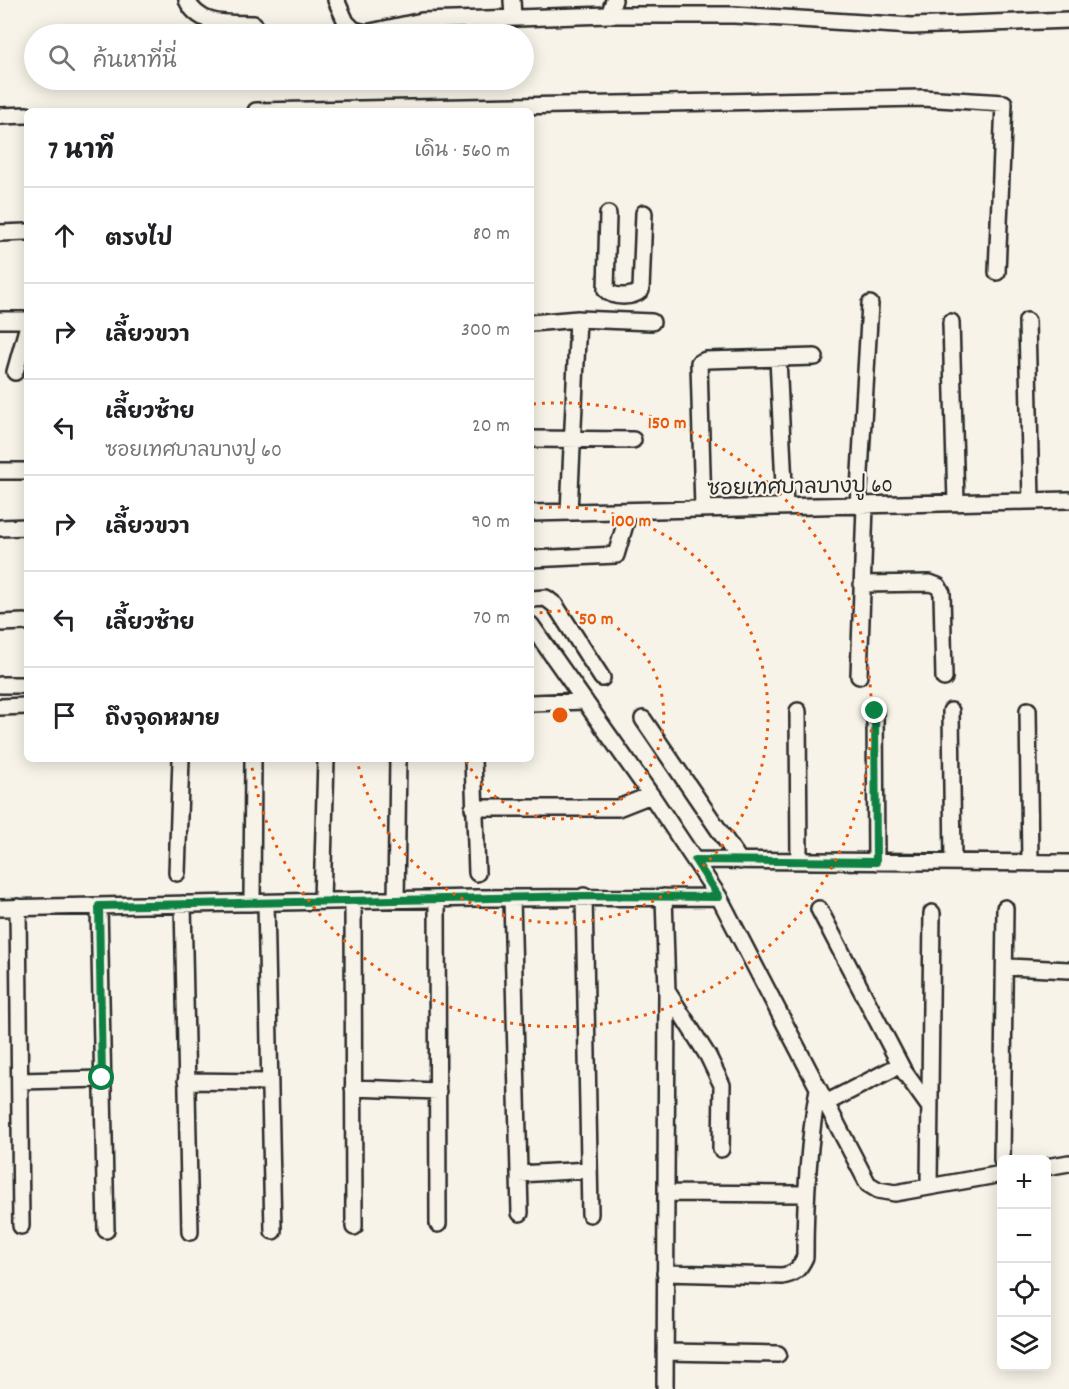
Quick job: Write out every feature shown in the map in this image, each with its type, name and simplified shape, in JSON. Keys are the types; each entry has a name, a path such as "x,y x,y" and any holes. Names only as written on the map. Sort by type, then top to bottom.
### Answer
{"street":[{"path":"187,0 197,14 216,23 254,24"},
{"path":"336,0 348,24"},
{"path":"512,0 513,18"},
{"path":"609,15 614,0"},
{"path":"408,24 422,21 609,15 734,7 912,26 1069,20"},
{"path":"410,108 922,98 1004,103 997,272"},
{"path":"0,116 24,116"},
{"path":"608,214 606,290 614,295 634,295 641,290 644,213"},
{"path":"0,233 24,232"},
{"path":"614,295 614,319"},
{"path":"860,676 861,506 870,304"},
{"path":"569,512 578,319"},
{"path":"534,323 578,319 652,322"},
{"path":"0,320 24,320"},
{"path":"1027,321 1031,501"},
{"path":"951,322 956,503"},
{"path":"15,372 24,340"},
{"path":"703,509 699,363 706,360 815,357"},
{"path":"778,358 785,507"},
{"path":"534,438 633,440"},
{"path":"0,471 24,471"},
{"name":"ซอยเทศบาลบางปู 60","path":"534,513 1069,500"},
{"path":"534,559 616,555 629,511"},
{"path":"0,528 24,527"},
{"path":"862,584 930,583 938,586 942,593 944,678"},
{"path":"534,599 546,598 555,604 602,678"},
{"path":"0,623 24,622"},
{"path":"534,629 651,795 719,897 868,1184 878,1190 895,1193 997,1175"},
{"path":"0,685 24,685"},
{"path":"534,703 585,701"},
{"path":"0,707 24,706"},
{"path":"1028,710 1030,863"},
{"path":"798,711 799,861"},
{"path":"875,711 876,862"},
{"path":"951,711 953,862"},
{"path":"643,719 740,861"},
{"path":"177,873 181,762"},
{"path":"253,762 270,1082 273,1231"},
{"path":"322,901 326,762"},
{"path":"396,900 398,762"},
{"path":"473,762 477,873"},
{"path":"473,808 618,808 651,795"},
{"path":"695,860 1069,863"},
{"path":"0,908 584,896 719,897"},
{"path":"584,896 590,1214"},
{"path":"664,897 667,990 665,1389"},
{"path":"512,898 520,1213"},
{"path":"437,899 438,1224"},
{"path":"353,901 354,1227"},
{"path":"183,904 190,1232"},
{"path":"99,906 106,1230"},
{"path":"18,908 21,1226"},
{"path":"1002,1155 1005,908"},
{"path":"819,909 900,1065 928,1105"},
{"path":"929,1186 928,1105 932,912"},
{"path":"1006,967 1069,970"},
{"path":"667,990 708,1056 722,1085 721,1149"},
{"path":"826,1103 900,1065"},
{"path":"20,1081 102,1078"},
{"path":"186,1082 270,1082"},
{"path":"353,1088 438,1090"},
{"path":"665,1273 783,1276 796,1271 805,1257 805,1194 810,1134 818,1089"},
{"path":"1051,1166 1069,1163"},
{"path":"519,1174 589,1170"},
{"path":"666,1193 805,1194"},
{"path":"665,1352 778,1354"}],"route":[{"path":"102,1078 99,906 584,896 719,897 695,860 876,862 875,711"}]}
